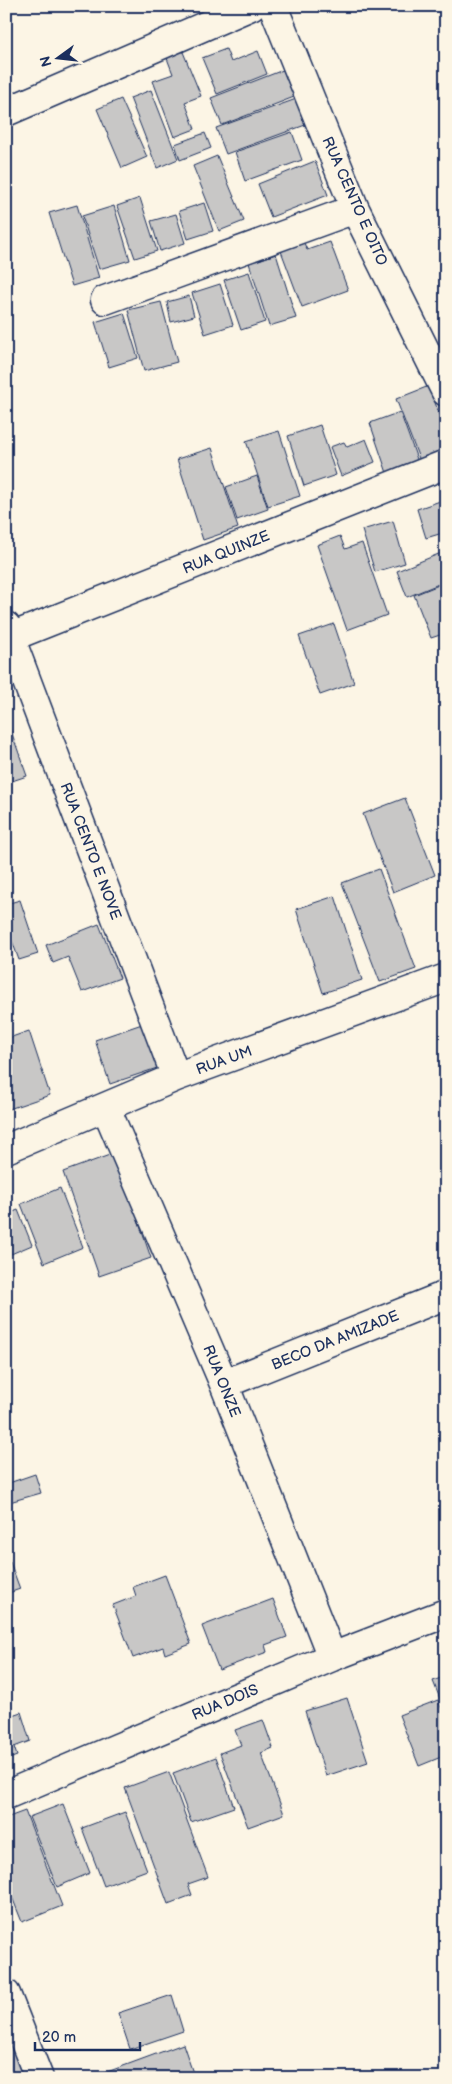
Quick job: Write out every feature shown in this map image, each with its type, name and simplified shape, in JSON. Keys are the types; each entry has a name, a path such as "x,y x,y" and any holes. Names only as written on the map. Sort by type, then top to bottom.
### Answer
{"street":[{"path":"6,112 251,6"},
{"name":"RUA CENTO E OITO","path":"273,6 355,209 446,392"},
{"path":"105,300 355,209"},
{"name":"RUA QUINZE","path":"8,634 446,464"},
{"name":"RUA CENTO E NOVE","path":"8,634 176,1077"},
{"name":"RUA UM","path":"6,1149 176,1077 444,984"},
{"name":"RUA ONZE","path":"106,1108 224,1384 332,1657"},
{"name":"BECO DA AMIZADE","path":"224,1384 446,1295"},
{"name":"RUA DOIS","path":"6,1795 332,1657 446,1613"},
{"path":"6,1994 39,2078"}],"building":[{"path":"181,47 201,96 185,102 195,129 174,137 153,81 173,74 165,53"},
{"path":"226,49 231,62 258,51 267,74 217,94 202,58"},
{"path":"283,70 294,97 222,125 211,98"},
{"path":"151,90 178,159 157,168 130,98"},
{"path":"299,98 308,124 226,154 216,128"},
{"path":"121,99 147,157 122,168 97,109"},
{"path":"292,132 302,160 245,181 235,152"},
{"path":"205,133 211,148 180,160 175,144"},
{"path":"217,156 244,221 219,231 193,166"},
{"path":"315,161 328,195 271,217 258,184"},
{"path":"140,198 157,251 135,258 117,206"},
{"path":"204,203 213,231 188,239 179,211"},
{"path":"77,205 99,278 72,286 49,213"},
{"path":"114,206 130,260 99,269 82,216"},
{"path":"176,214 185,243 160,251 151,221"},
{"path":"330,242 348,290 302,307 281,251 304,243 307,250"},
{"path":"276,254 296,318 269,326 249,263"},
{"path":"249,272 265,322 241,330 224,280"},
{"path":"220,284 233,325 205,334 192,293"},
{"path":"189,296 194,316 171,322 167,302"},
{"path":"161,302 177,362 144,371 128,310"},
{"path":"124,313 138,358 109,367 95,322"},
{"path":"429,386 446,433 446,451 420,461 396,399"},
{"path":"400,412 418,462 387,473 370,423"},
{"path":"320,425 336,475 304,486 288,436"},
{"path":"279,431 300,496 268,506 246,441"},
{"path":"366,439 375,462 341,476 330,447 344,442 347,447"},
{"path":"212,448 238,528 203,540 177,459"},
{"path":"257,476 268,509 237,520 226,487"},
{"path":"446,499 446,532 426,538 417,509"},
{"path":"393,521 405,563 375,572 362,530"},
{"path":"340,536 345,549 362,543 387,615 347,630 317,545"},
{"path":"446,551 446,581 407,597 397,571"},
{"path":"446,582 446,633 431,638 414,595"},
{"path":"334,624 354,683 320,695 299,636"},
{"path":"6,717 27,776 6,783"},
{"path":"405,798 435,875 393,892 363,814"},
{"path":"446,857 446,877 439,859"},
{"path":"379,869 416,969 380,982 342,883"},
{"path":"335,896 362,980 323,993 296,909"},
{"path":"20,900 38,954 19,960 11,938 6,940 6,904"},
{"path":"99,924 120,978 82,992 68,957 53,963 46,945"},
{"path":"145,1023 160,1067 110,1084 95,1040"},
{"path":"29,1031 50,1095 6,1110 6,1039"},
{"path":"115,1153 151,1258 99,1276 63,1172"},
{"path":"60,1188 83,1247 44,1263 21,1204"},
{"path":"18,1210 32,1245 11,1254 6,1241 6,1215"},
{"path":"35,1474 41,1493 6,1503 6,1484"},
{"path":"6,1551 20,1589 6,1594"},
{"path":"165,1575 191,1644 165,1654 163,1647 133,1658 113,1605 136,1596 133,1587"},
{"path":"273,1599 287,1637 265,1645 267,1652 219,1670 202,1626"},
{"path":"446,1676 446,1714 433,1681"},
{"path":"347,1698 368,1762 326,1776 305,1711"},
{"path":"438,1700 446,1720 446,1755 419,1766 399,1715"},
{"path":"21,1712 30,1741 14,1747 17,1756 6,1760 6,1717"},
{"path":"263,1720 273,1748 261,1753 284,1814 248,1827 220,1753 241,1745 235,1730"},
{"path":"216,1757 234,1807 191,1822 173,1773"},
{"path":"169,1772 208,1877 188,1884 192,1895 168,1904 125,1788"},
{"path":"63,1804 90,1873 57,1887 29,1817"},
{"path":"25,1811 62,1906 22,1922 6,1882 6,1818"},
{"path":"125,1812 147,1870 104,1886 82,1828"},
{"path":"172,1995 183,2031 130,2049 118,2013"},
{"path":"6,2021 30,2074 19,2078 6,2078"},
{"path":"183,2044 193,2073 179,2078 100,2078 99,2075"}]}
